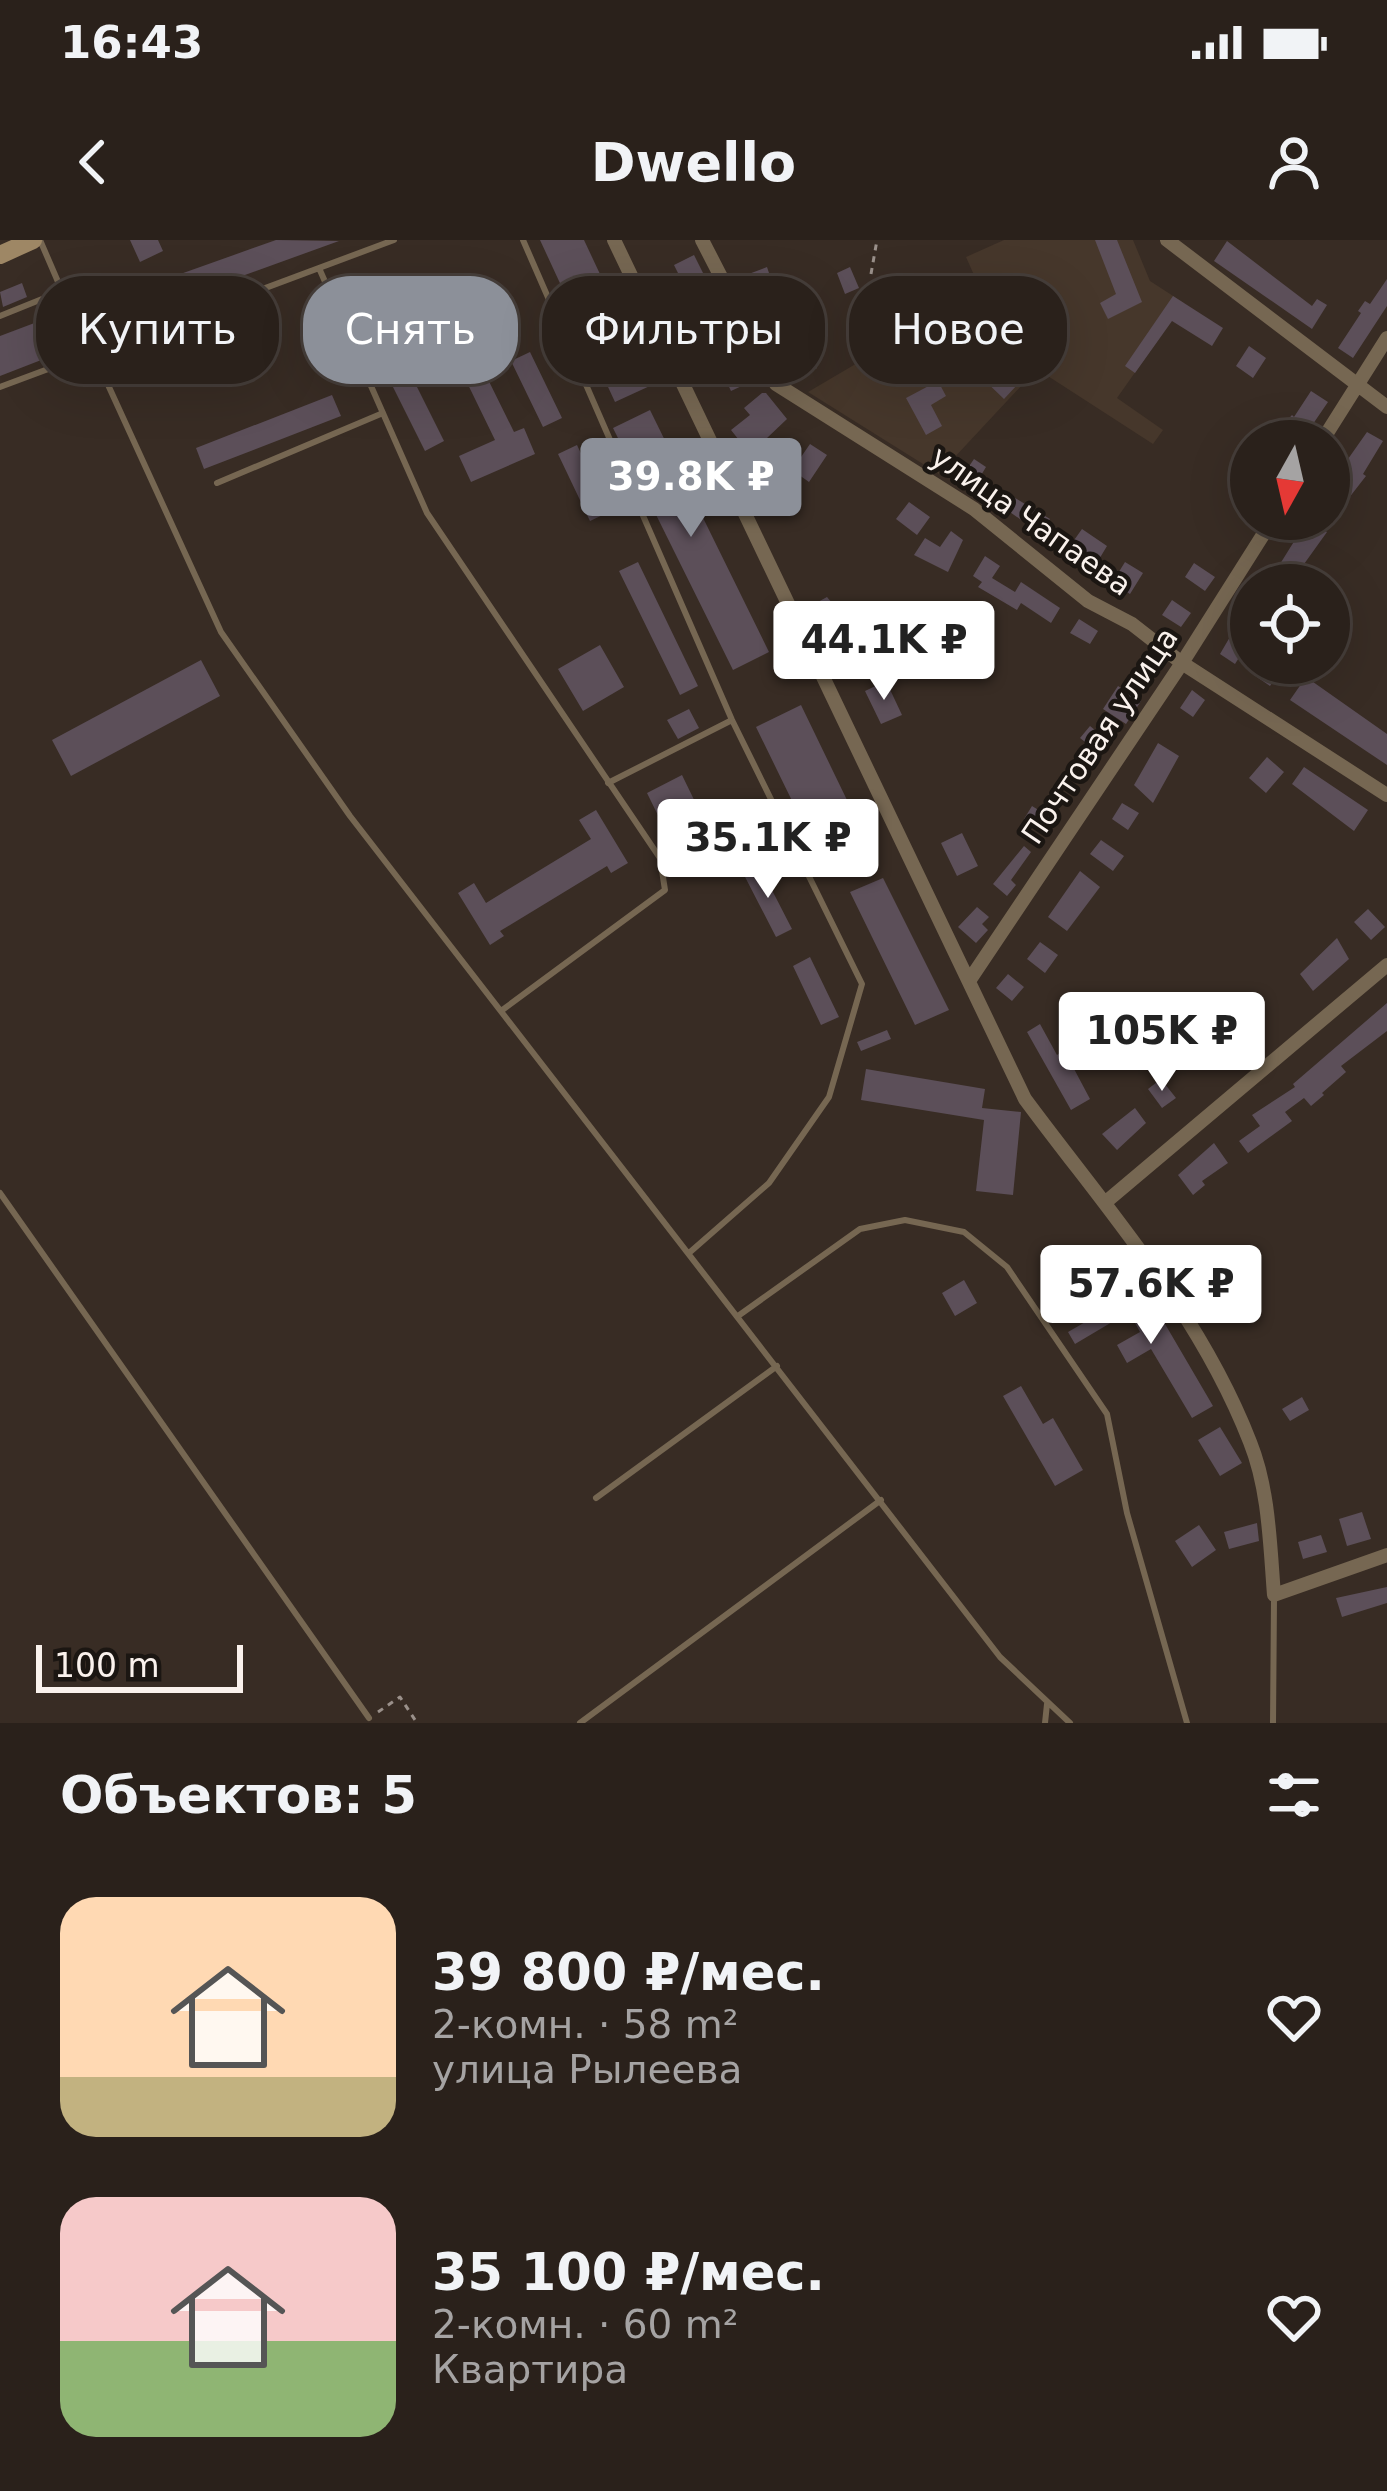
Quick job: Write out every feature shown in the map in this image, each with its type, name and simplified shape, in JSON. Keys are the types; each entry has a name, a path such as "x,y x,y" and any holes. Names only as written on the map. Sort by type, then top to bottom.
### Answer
{"main road":[{"path":"0,255 36,240"}],"street":[{"path":"614,240 1025,1099 1085,1180 1107,1201 1199,1333 1252,1445 1269,1526 1274,1595 1387,1555"},
{"name":"улица Чапаева","path":"702,240 776,384 974,508 1088,602 1132,624 1182,663 1387,795"},
{"path":"1167,240 1387,407"},
{"path":"1335,420 1387,338"},
{"name":"Почтовая улица","path":"969,981 1260,540"},
{"path":"1107,1201 1387,965"}],"lane":[{"path":"0,316 62,291 36,240"},
{"path":"279,283 394,240"},
{"path":"523,240 732,720 862,984 829,1096 769,1183 689,1253"},
{"path":"319,268 427,513 659,858 665,890 501,1011"},
{"path":"0,387 36,373"},
{"path":"108,384 221,632 350,816 882,1499 1000,1658 1070,1723"},
{"path":"217,483 382,413"},
{"path":"608,783 732,720"},
{"path":"0,1193 370,1718"},
{"path":"738,1316 860,1229 905,1220 964,1232 1007,1268 1107,1414 1127,1513 1187,1723"},
{"path":"596,1498 777,1366"},
{"path":"580,1723 882,1499"},
{"path":"1273,1723 1274,1595"},
{"path":"1045,1723 1047,1704"}],"path":[{"path":"872,274 877,240"},
{"path":"370,1718 400,1697 417,1723"}],"shaded area":[{"path":"1004,240 1133,240 1150,281 1184,303 1117,398 1163,430 1153,444 1060,384 1067,384 1067,276 974,276 966,257"},
{"path":"849,368 849,384 1023,384 939,474 808,392"}],"building":[{"path":"130,240 158,240 163,251 140,262"},
{"path":"276,240 339,241 242,276 175,276"},
{"path":"540,240 584,240 601,276 557,276"},
{"path":"1095,240 1117,240 1142,302 1108,319 1100,303 1116,294"},
{"path":"1227,241 1312,306 1317,299 1327,305 1312,329 1214,261"},
{"path":"694,255 704,275 680,276 674,265"},
{"path":"767,267 770,276 746,276"},
{"path":"850,267 854,276 849,276 849,292 845,294 837,273"},
{"path":"1387,279 1387,306 1353,358 1338,348 1365,301 1370,304"},
{"path":"22,283 27,297 3,307 0,292"},
{"path":"1173,296 1223,328 1212,346 1172,321 1135,373 1125,366"},
{"path":"36,322 36,362 0,376 0,336"},
{"path":"1249,346 1266,358 1253,378 1236,366"},
{"path":"530,352 562,418 543,427 518,375 518,358"},
{"path":"392,384 416,384 444,441 425,451"},
{"path":"468,384 490,384 514,432 524,428 535,454 471,482 459,456 495,440"},
{"path":"607,384 652,384 652,385 615,402"},
{"path":"940,384 946,396 931,405 942,426 926,435 906,398"},
{"path":"988,384 1018,384 1004,399"},
{"path":"1311,391 1328,402 1316,420 1288,420"},
{"path":"762,393 787,419 750,454 731,430 750,415 744,408"},
{"path":"332,395 341,416 204,469 196,448"},
{"path":"650,410 769,652 733,670 613,428"},
{"path":"1367,432 1383,441 1350,497 1350,456"},
{"path":"810,444 827,455 809,482 792,470"},
{"path":"577,445 609,512 590,521 558,454"},
{"path":"974,459 986,467 980,477 1050,519 1040,533 961,478"},
{"path":"909,502 930,517 917,535 896,519"},
{"path":"1082,529 1107,546 1095,566 1067,550"},
{"path":"951,531 963,540 948,572 914,555 925,538 940,547"},
{"path":"1295,540 1321,540 1304,564 1280,564"},
{"path":"985,556 1000,566 992,578 1015,592 1021,582 1060,608 1051,623 1021,603 1017,610 978,587 982,582 973,576"},
{"path":"638,562 698,686 680,695 619,571"},
{"path":"1125,562 1143,573 1130,594 1112,583"},
{"path":"1194,563 1215,577 1205,591 1185,577"},
{"path":"827,597 848,622 830,631 816,603"},
{"path":"1172,600 1191,613 1181,627 1162,615"},
{"path":"1079,619 1098,631 1090,644 1070,633"},
{"path":"1230,637 1230,661 1220,654"},
{"path":"600,645 624,687 583,711 558,669"},
{"path":"201,660 220,696 71,776 52,740"},
{"path":"886,681 902,715 881,724 865,691"},
{"path":"1301,684 1316,684 1387,734 1387,765 1290,700"},
{"path":"1118,686 1141,701 1126,724 1103,709"},
{"path":"1192,690 1205,700 1193,717 1180,708"},
{"path":"801,705 861,829 817,852 756,727"},
{"path":"689,709 699,728 678,739 667,720"},
{"path":"1090,726 1107,740 1098,752 1080,738"},
{"path":"1158,743 1179,756 1153,803 1134,785"},
{"path":"1267,757 1284,772 1266,793 1249,778"},
{"path":"1304,767 1368,810 1354,831 1292,784"},
{"path":"682,775 716,845 681,862 647,793"},
{"path":"1122,803 1139,813 1128,830 1112,819"},
{"path":"1032,806 1053,819 1045,832 1024,819"},
{"path":"596,810 628,863 611,873 607,866 500,931 504,936 490,945 458,893 474,883 486,903 591,839 579,820"},
{"path":"962,833 978,866 957,876 941,843"},
{"path":"1101,840 1124,856 1113,871 1090,854"},
{"path":"1024,846 1031,852 1011,880 1016,885 1007,896 993,884"},
{"path":"759,865 792,929 776,937 743,873"},
{"path":"1080,871 1100,887 1067,931 1048,917"},
{"path":"883,878 949,1010 915,1025 850,892"},
{"path":"977,907 989,917 982,924 988,930 976,943 958,927"},
{"path":"1368,909 1385,927 1371,940 1354,922"},
{"path":"1337,938 1349,959 1313,991 1300,974"},
{"path":"1040,942 1058,955 1045,973 1027,959"},
{"path":"810,957 839,1017 821,1025 793,966"},
{"path":"1008,974 1024,987 1012,1001 996,988"},
{"path":"1387,1003 1387,1031 1341,1066 1346,1072 1324,1095 1311,1106 1304,1098 1285,1112 1292,1121 1248,1153 1239,1141 1260,1126 1252,1115 1295,1087"},
{"path":"1227,1007 1236,1020 1219,1032 1210,1017"},
{"path":"1040,1024 1057,1055 1064,1050 1090,1099 1071,1110 1027,1032"},
{"path":"1168,1028 1185,1051 1168,1064 1151,1041"},
{"path":"887,1030 891,1039 861,1051 857,1042"},
{"path":"866,1069 985,1089 982,1108 1021,1112 1013,1195 976,1191 984,1120 861,1100"},
{"path":"1161,1079 1176,1098 1162,1108 1148,1089"},
{"path":"1135,1108 1146,1123 1117,1150 1102,1134"},
{"path":"1214,1143 1228,1163 1202,1181 1205,1185 1193,1195 1178,1175"},
{"path":"964,1280 977,1303 955,1316 942,1293"},
{"path":"1144,1288 1213,1406 1192,1418 1151,1349 1127,1363 1117,1345 1140,1332 1129,1312 1075,1344 1068,1332"},
{"path":"1021,1386 1043,1424 1053,1418 1083,1470 1055,1486 1003,1396"},
{"path":"1302,1397 1309,1410 1290,1421 1282,1409"},
{"path":"1220,1427 1242,1463 1220,1476 1198,1440"},
{"path":"1362,1512 1371,1539 1347,1546 1339,1519"},
{"path":"1257,1523 1259,1541 1229,1549 1224,1532"},
{"path":"1199,1525 1216,1550 1192,1567 1175,1541"},
{"path":"1321,1535 1327,1552 1303,1559 1298,1542"},
{"path":"1387,1587 1387,1603 1342,1617 1336,1598"}]}
